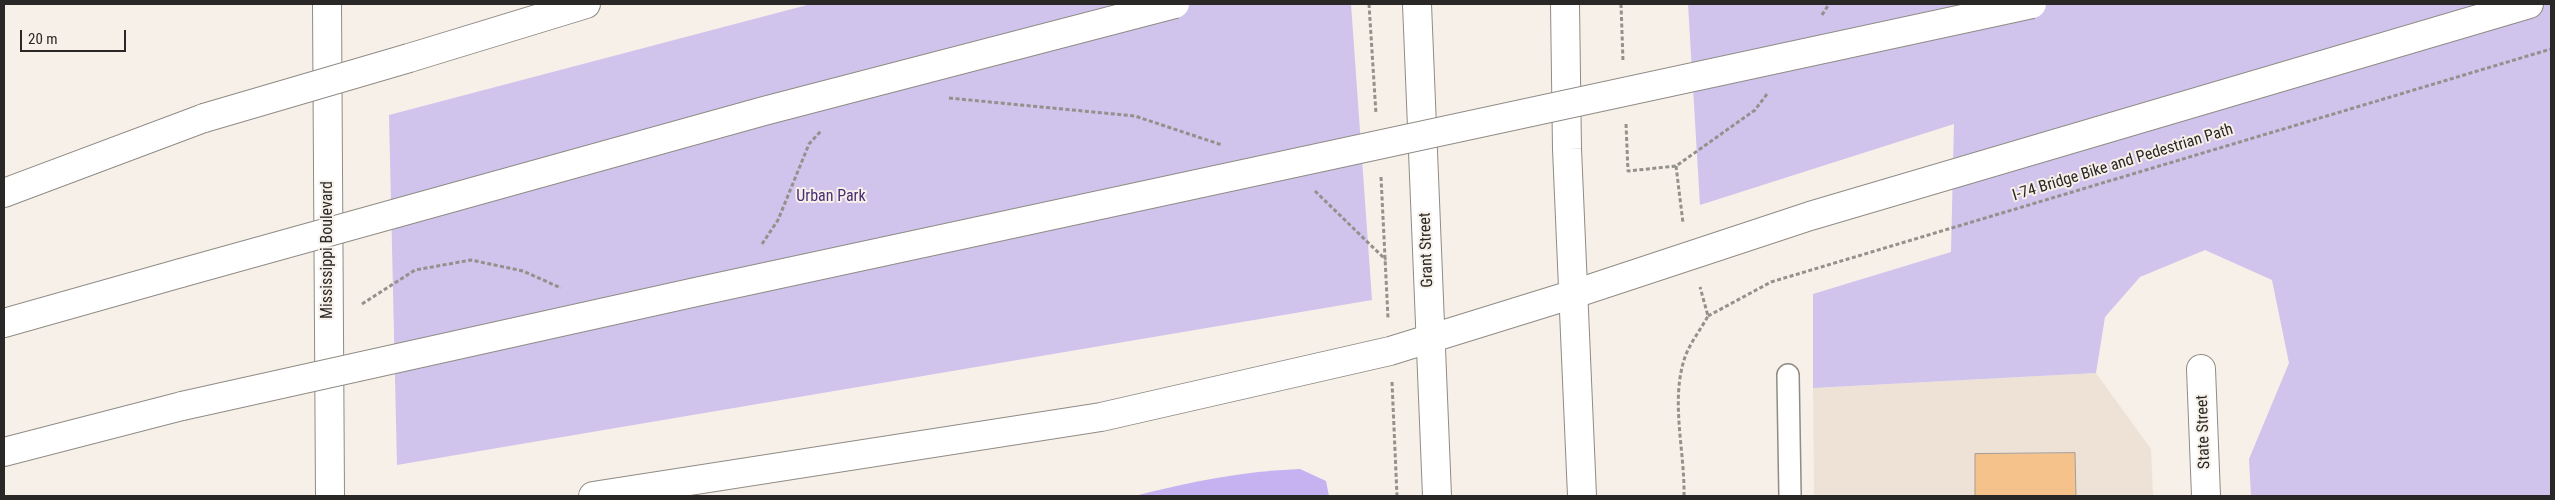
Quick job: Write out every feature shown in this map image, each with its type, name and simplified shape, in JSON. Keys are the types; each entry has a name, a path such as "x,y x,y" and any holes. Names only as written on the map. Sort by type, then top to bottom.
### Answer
{"main road":[{"name":"Mississippi Boulevard","path":"327,4 330,496"},
{"path":"4,193 204,118 586,4"},
{"path":"4,323 764,111 1175,4"},
{"name":"Grant Street","path":"1417,4 1437,496"},
{"path":"1565,4 1567,149 1582,496"},
{"path":"4,452 182,406 735,283 2032,4"},
{"path":"593,496 1102,416 1390,351 1574,294 1810,216 2529,4"},
{"name":"State Street","path":"2201,368 2206,496"}],"lane":[{"path":"1788,375 1790,496"}],"path":[{"name":"I-74 Bridge Bike and Pedestrian Path","path":"1684,496 1680,428 1680,385 1685,357 1708,316 1771,282 2551,50"},
{"path":"945,98 1135,116 1212,140 1230,149"},
{"path":"757,251 778,220 809,144 822,130"},
{"path":"1676,166 1683,223"},
{"path":"1309,186 1386,260"},
{"path":"362,304 415,270 471,260 524,270 567,290"},
{"path":"1394,413 1397,496"}],"shaded area":[{"path":"2096,373 2151,449 2153,496 1814,496 1813,388"},
{"path":"1300,469 1326,481 1329,496 1134,496 1217,478 1258,472"}],"green space":[{"name":"Urban Park","path":"811,4 1351,4 1372,300 397,465 389,115"},
{"path":"1688,4 2551,4 2551,496 2251,496 2249,459 2289,363 2272,280 2205,250 2140,277 2105,317 2096,373 1813,388 1813,294 1951,252 1954,124 1700,205"}],"building":[{"path":"2075,453 2076,496 1975,496 1975,454"}]}
